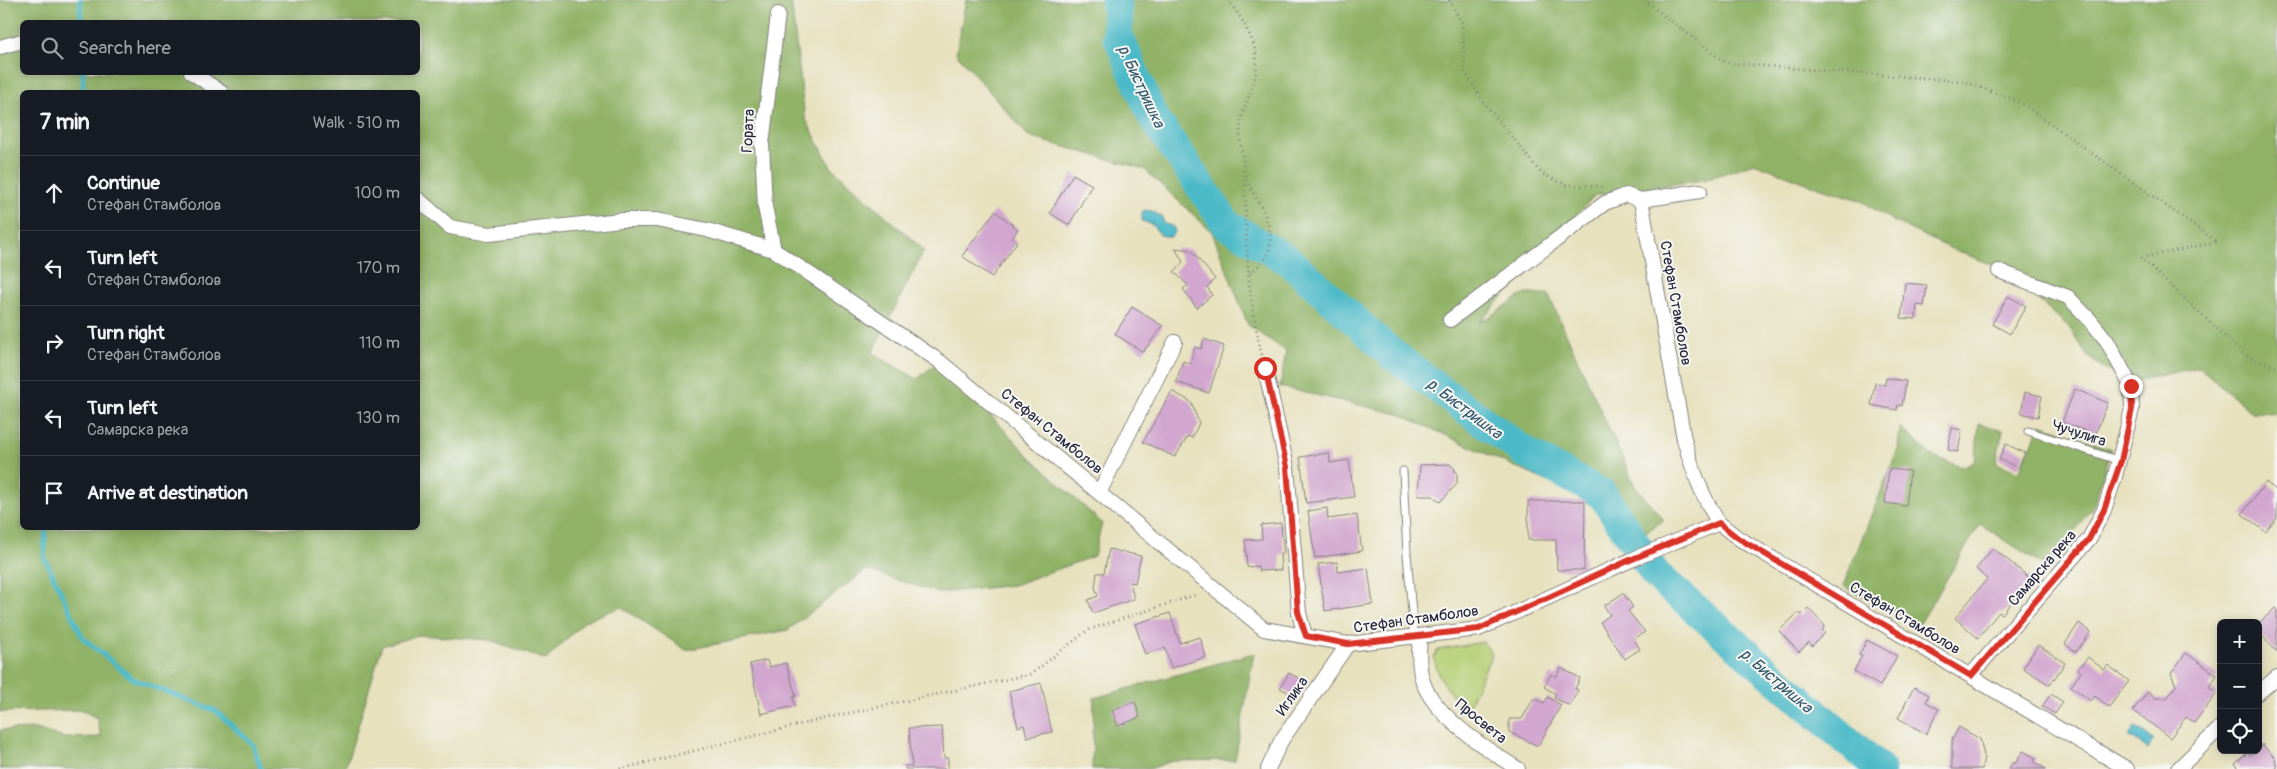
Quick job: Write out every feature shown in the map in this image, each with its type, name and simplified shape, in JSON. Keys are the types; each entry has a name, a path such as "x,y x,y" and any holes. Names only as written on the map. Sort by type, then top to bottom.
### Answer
{"street":[{"name":"Гората","path":"774,250 765,207 762,144 778,14"},
{"path":"0,47 20,42"},
{"path":"196,75 218,90"},
{"path":"1450,320 1605,203 1626,195 1641,200 1700,191"},
{"name":"Стефан Стамболов","path":"1641,200 1684,438 1693,471 1719,523 1738,538 2127,769"},
{"name":"Стефан Стамболов","path":"420,201 450,227 489,234 621,220 657,220 707,230 774,250 939,360 1264,629 1348,644 1479,629 1630,560 1719,523"},
{"name":"Самарска река","path":"1971,676 2089,539 2104,510 2121,461 2132,409 2131,386 2107,341 2068,298 1999,271"},
{"path":"1100,492 1175,342"},
{"path":"1265,368 1287,467 1298,612 1306,636"},
{"name":"Просвета","path":"1417,636 1423,683 1442,711 1473,739 1518,769"},
{"name":"Иглика","path":"1268,769 1281,741 1348,644"},
{"path":"2262,690 2277,677"},
{"path":"2178,769 2217,730"}],"lane":[{"name":"Чучулига","path":"2028,431 2121,461"},
{"path":"1403,472 1407,554 1417,636"}],"path":[{"path":"1228,0 1240,16 1255,50 1257,78 1248,96 1240,128 1245,179 1244,222 1247,276 1252,318 1265,368"},
{"path":"1449,0 1462,23 1465,72 1485,104 1542,174 1566,185 1612,186 1626,195"},
{"path":"1644,0 1726,63 1963,81 2020,102 2217,242 2141,258 2246,356 2277,367"},
{"path":"1245,179 1262,207 1270,238 1267,257 1247,276"},
{"path":"620,769 831,717 1031,674 1088,630 1215,588"}],"green space":[{"path":"0,0 791,0 805,118 831,167 924,250 872,353 917,379 939,361 1029,456 1102,523 1094,556 1014,585 939,593 866,570 788,630 686,650 621,607 585,621 546,660 490,640 419,635 382,646 345,769 0,769 0,730 36,729 64,738 101,737 97,718 81,710 0,712"},
{"path":"966,0 2277,0 2277,413 2252,412 2199,367 2126,383 2089,358 2069,327 2005,270 1947,247 1893,221 1860,200 1812,185 1754,163 1704,180 1595,195 1478,324 1524,294 1548,294 1635,486 1664,520 1627,545 1602,503 1546,481 1399,414 1280,387 1286,351 1248,325 1212,232 1144,169 1029,137 956,53"},
{"path":"1979,424 2003,430 1996,463 2019,472 2041,424 2111,449 2094,504 2048,568 1980,524 1919,625 1843,586 1898,449 1900,427 1931,455 1961,467 1975,461"},
{"path":"1483,642 1492,654 1467,709 1445,686 1438,672 1434,657 1438,650"},
{"path":"1254,653 1235,760 1172,761 1150,769 1092,769 1094,698"}],"water":[{"path":"1145,210 1152,211 1162,217 1164,223 1173,227 1175,231 1171,237 1160,235 1153,225 1142,221 1142,213"},
{"path":"2135,726 2154,740 2148,749 2129,736"}],"building":[{"path":"1073,174 1092,185 1069,225 1050,213"},
{"path":"995,211 1018,229 1012,238 1017,242 992,277 962,256"},
{"path":"1175,248 1191,250 1215,279 1207,287 1212,295 1197,308 1183,289 1188,285 1174,272 1183,262"},
{"path":"1905,283 1927,285 1924,306 1917,305 1916,319 1901,318"},
{"path":"2008,296 2026,306 2010,334 1992,324"},
{"path":"1132,307 1163,326 1143,352 1115,334"},
{"path":"1204,339 1224,346 1209,393 1176,382 1183,361 1190,364 1195,347 1201,349"},
{"path":"1886,378 1906,381 1902,406 1898,405 1897,410 1871,405 1875,383 1885,385"},
{"path":"2075,389 2108,403 2095,435 2062,422"},
{"path":"1172,391 1191,402 1199,423 1192,438 1188,436 1175,457 1143,442"},
{"path":"2025,392 2042,396 2038,417 2021,413"},
{"path":"1952,428 1962,430 1958,452 1948,450"},
{"path":"2006,444 2025,453 2018,468 1999,459"},
{"path":"1329,453 1330,463 1349,460 1354,497 1306,503 1300,457"},
{"path":"1450,464 1455,469 1455,472 1457,472 1457,484 1440,502 1433,496 1418,496 1420,465"},
{"path":"1889,469 1910,471 1906,506 1885,503"},
{"path":"2266,482 2277,491 2277,518 2266,532 2242,514"},
{"path":"1528,501 1585,501 1584,570 1557,570 1556,540 1528,540"},
{"path":"1327,508 1328,519 1357,515 1362,551 1315,558 1308,511"},
{"path":"1281,523 1284,554 1280,554 1281,570 1259,571 1258,566 1247,567 1245,540 1262,539 1261,525"},
{"path":"1993,548 2031,579 2002,614 1999,612 1978,638 1955,618 1987,579 1976,569"},
{"path":"1109,549 1141,556 1135,583 1130,582 1134,599 1093,613 1088,600 1098,596 1095,587 1097,573 1104,573"},
{"path":"1337,562 1338,572 1368,568 1373,604 1325,611 1318,564"},
{"path":"1623,593 1633,607 1628,611 1645,632 1634,639 1640,649 1625,659 1600,622 1610,615 1604,606"},
{"path":"1808,608 1825,626 1822,630 1825,633 1812,646 1809,642 1799,652 1779,631 1799,612 1801,615"},
{"path":"2275,608 2277,610 2277,652 2262,636 2262,620"},
{"path":"1170,613 1180,643 1200,637 1206,657 1171,668 1165,648 1145,654 1135,624"},
{"path":"2079,623 2091,632 2076,652 2065,644"},
{"path":"1867,640 1897,656 1880,686 1854,671 1862,656 1859,655"},
{"path":"2038,645 2065,663 2050,685 2023,668"},
{"path":"2186,653 2217,675 2209,687 2217,693 2194,723 2186,717 2170,738 2133,710 2149,691 2155,698 2167,698 2176,686 2171,673"},
{"path":"2088,657 2104,670 2108,665 2129,681 2109,707 2095,696 2091,701 2071,686 2081,672 2078,669"},
{"path":"767,660 769,667 786,663 796,696 793,697 795,706 761,714 750,664"},
{"path":"1561,668 1580,678 1575,689 1578,690 1570,706 1554,698 1556,694 1544,687 1551,674 1556,677"},
{"path":"1289,673 1302,680 1293,695 1280,688"},
{"path":"1041,683 1052,732 1027,737 1024,725 1018,727 1009,691"},
{"path":"1914,687 1929,695 1926,702 1939,709 1926,734 1898,718"},
{"path":"2051,694 2063,702 2055,714 2042,706"},
{"path":"1548,697 1561,705 1538,746 1509,732 1509,719 1522,719 1534,698 1544,703"},
{"path":"1135,702 1140,717 1118,726 1112,710"},
{"path":"942,727 944,758 948,758 948,769 905,769 905,766 912,766 909,728"},
{"path":"1959,727 1980,739 1984,755 1982,769 1952,769 1952,740"},
{"path":"2262,744 2275,758 2277,769 2240,769 2235,764 2246,754 2262,754"},
{"path":"2023,751 2036,758 2034,762 2046,769 2009,769 2013,762 2015,764"}],"waterway":[{"path":"80,0 81,20"},
{"name":"р. Бистришка","path":"1116,0 1118,36 1152,115 1227,225 1288,260 1393,355 1526,453 1602,494 1656,575 1880,769"},
{"path":"83,75 83,90"},
{"path":"46,530 44,557 83,638 133,679 216,711 253,745 261,769"}],"route":[{"path":"1265,368 1287,467 1298,612 1306,636 1348,644 1479,629 1630,560 1719,523 1738,538 1971,676 2089,539 2104,510 2121,461 2132,409 2131,386"}]}
